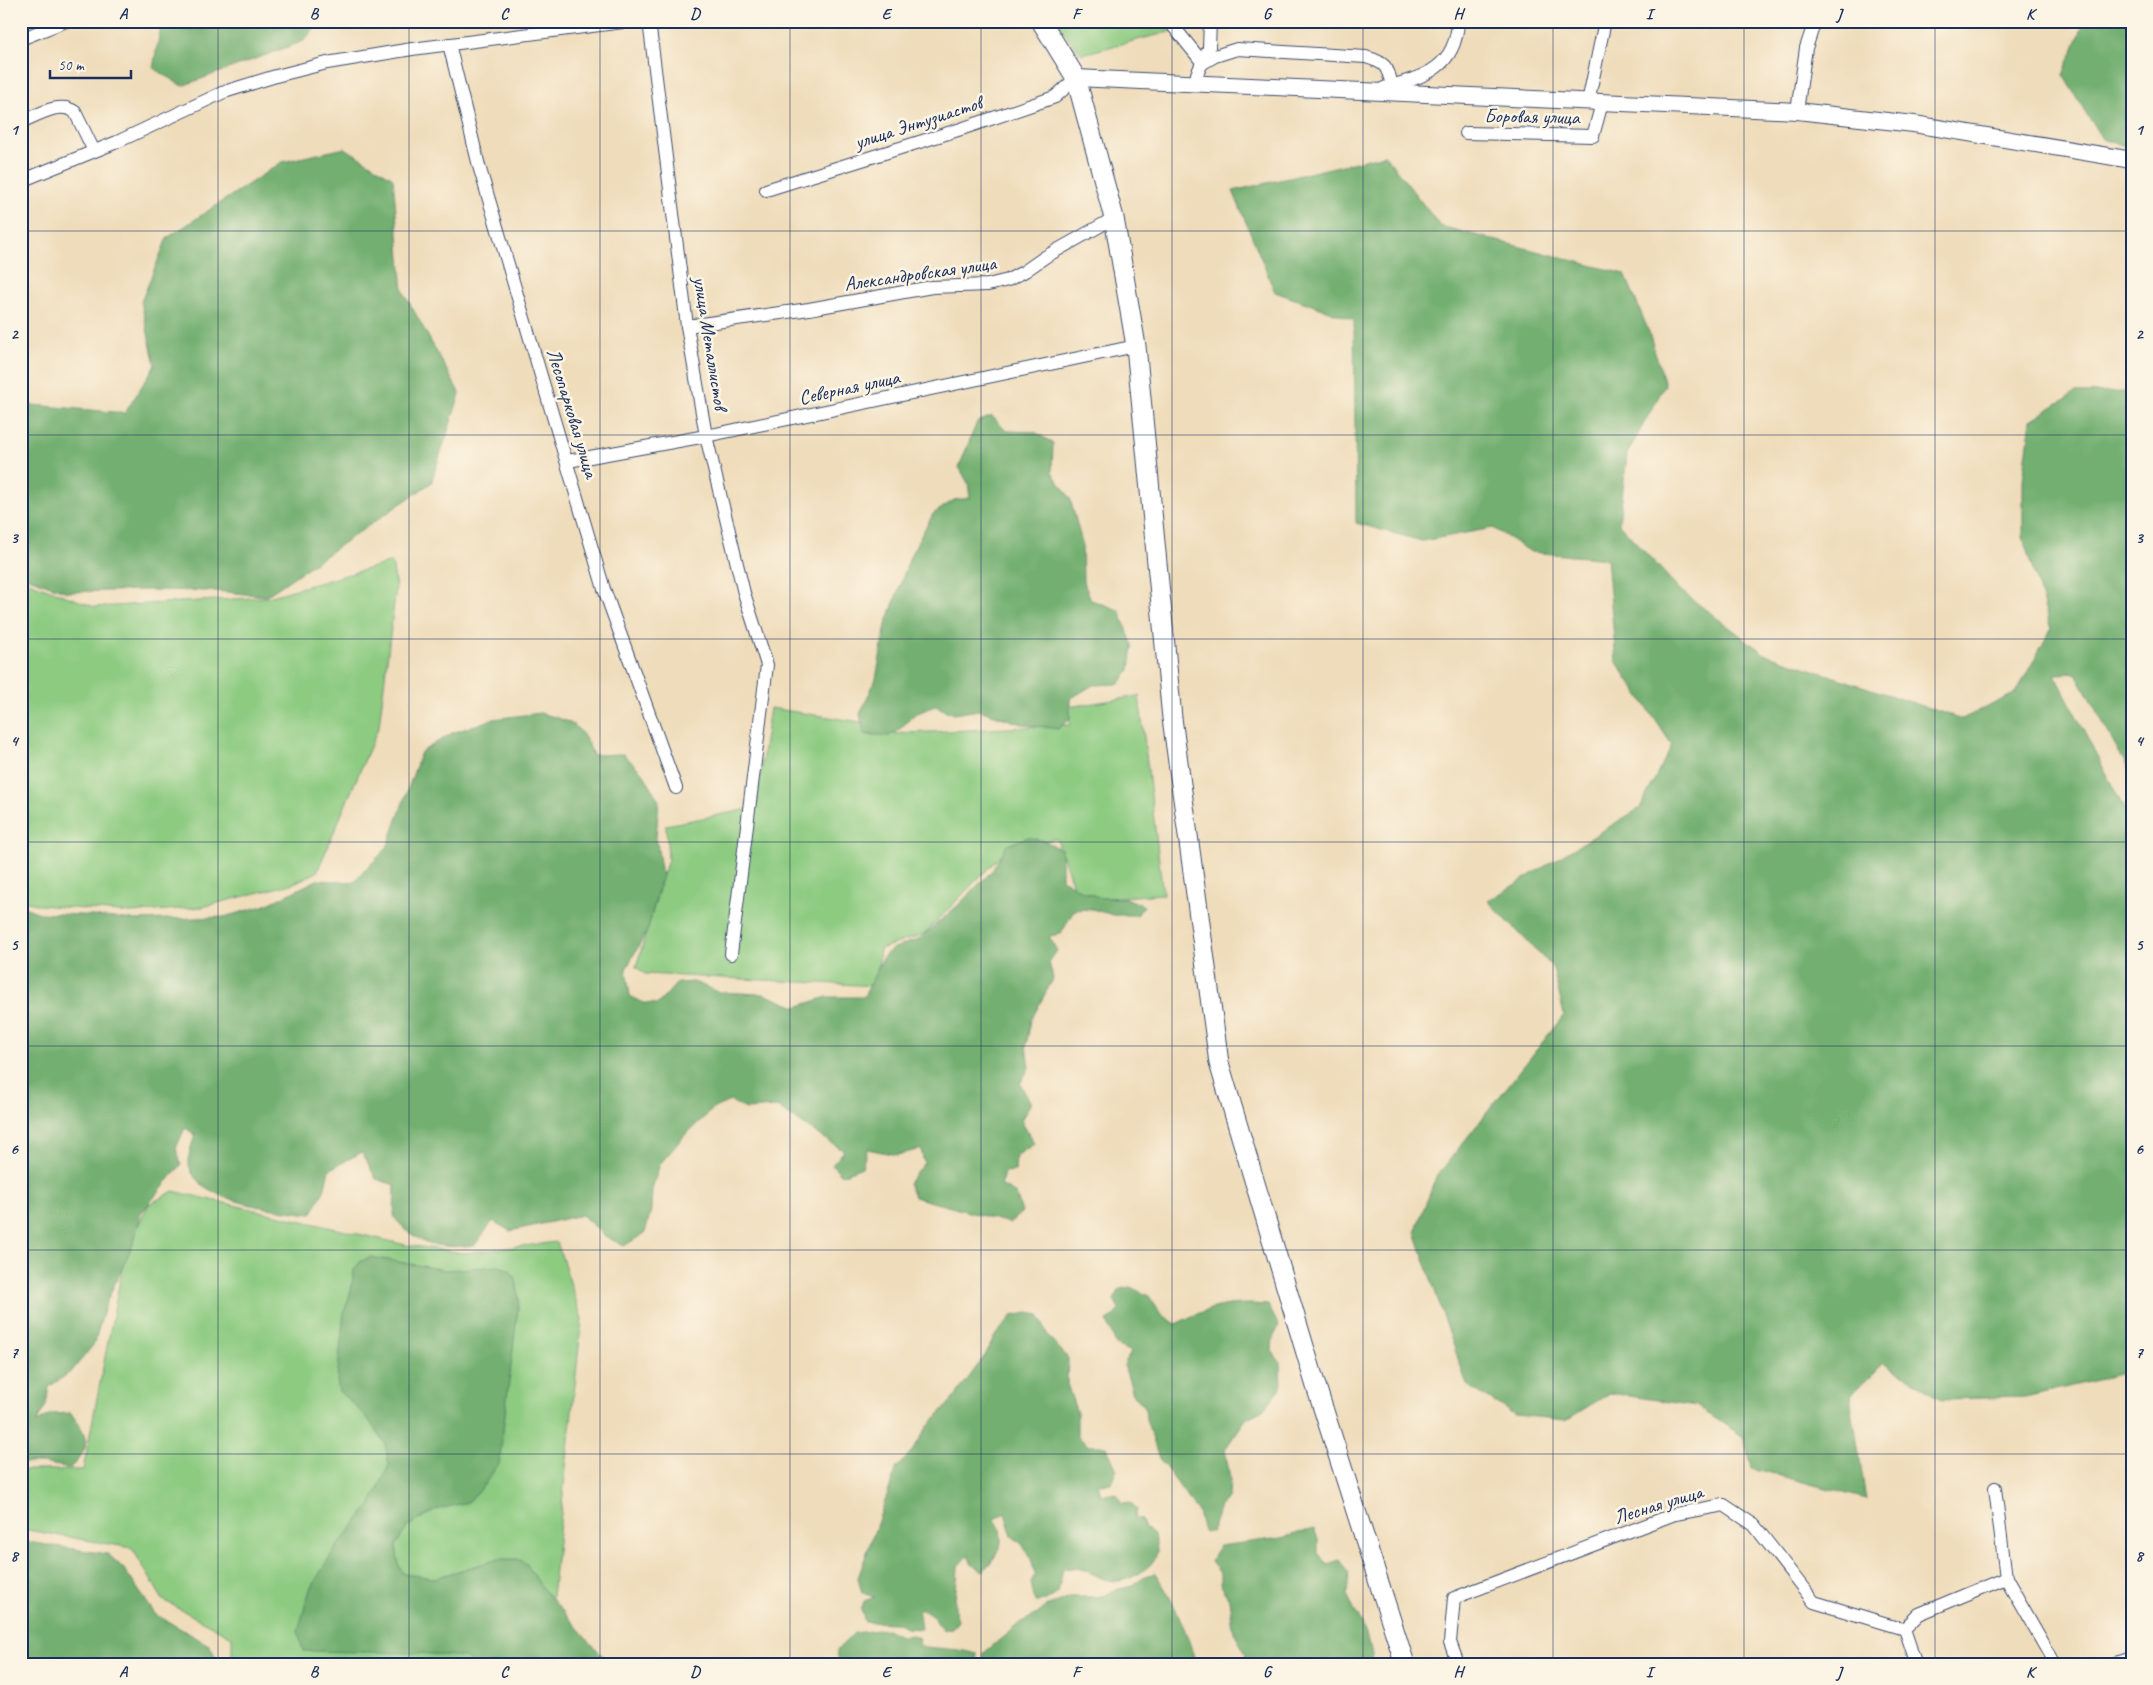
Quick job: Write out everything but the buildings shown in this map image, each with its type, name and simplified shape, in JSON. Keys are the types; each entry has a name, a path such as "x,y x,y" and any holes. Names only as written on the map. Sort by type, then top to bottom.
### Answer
{"main road":[{"path":"1041,21 1076,78 1114,218 1136,346 1172,718 1219,1063 1312,1374 1405,1664"}],"street":[{"path":"21,39 66,21"},
{"path":"21,181 94,151 224,92 276,76 327,63 450,44 631,21"},
{"name":"улица Металлистов","path":"649,21 687,326 706,436 744,593 767,665 731,954"},
{"path":"1168,21 1203,63"},
{"path":"1196,84 1197,74 1209,48 1210,21"},
{"path":"1370,92 1424,76 1435,69 1447,58 1454,46 1458,21"},
{"path":"1595,103 1605,21"},
{"path":"1797,111 1806,48 1815,21"},
{"name":"Лесопарковая улица","path":"450,44 479,166 568,460 604,589 676,788"},
{"path":"1203,63 1215,56 1237,49 1366,57 1381,62 1388,69 1392,85"},
{"path":"1076,78 1797,111 1914,124 2132,160"},
{"name":"улица Энтузиастов","path":"766,190 961,129 1055,97 1076,78"},
{"name":"Боровая улица","path":"1466,133 1594,136 1595,103"},
{"path":"21,122 56,108 70,108 75,112 94,151"},
{"name":"Александровская улица","path":"687,326 809,309 932,287 988,286 1008,280 1025,271 1045,257 1114,218"},
{"name":"Северная улица","path":"568,460 706,436 1136,346"},
{"path":"1995,1488 2006,1578 2055,1664"},
{"name":"Лесная улица","path":"1458,1664 1450,1642 1454,1598 1675,1514 1724,1504 1754,1525 1814,1602 1904,1629"},
{"path":"1916,1664 1904,1629 1919,1614 2006,1578"},
{"path":"2117,1664 2132,1659"}],"green space":[{"path":"162,21 320,21 304,41 182,86 153,68"},
{"path":"1054,21 1193,22 1177,30 1082,54"},
{"path":"2085,21 2132,21 2132,148 2102,139 2063,75"},
{"path":"345,148 393,178 403,291 460,394 431,483 266,596 215,591 67,592 21,575 21,404 125,413 155,365 141,302 167,238 282,162"},
{"path":"1385,155 1440,226 1625,274 1649,332 1665,385 1627,454 1619,524 1681,591 1765,654 1962,719 2016,693 2051,629 2023,538 2023,480 2031,420 2075,393 2132,392 2132,776 2076,673 2055,674 2132,824 2132,1372 2025,1397 1942,1399 1884,1363 1850,1396 1866,1499 1751,1468 1744,1437 1696,1406 1610,1393 1566,1420 1515,1415 1467,1385 1415,1232 1436,1177 1564,1015 1553,968 1488,901 1640,808 1672,745 1616,661 1607,559 1531,552 1493,528 1422,541 1356,523 1354,320 1275,292 1233,191"},
{"path":"992,416 1006,431 1035,432 1053,443 1052,472 1070,498 1082,543 1083,581 1091,600 1119,610 1133,646 1130,670 1119,684 1093,685 1070,699 1070,719 1058,729 1022,724 979,710 954,714 935,706 915,714 900,729 889,736 864,734 860,714 876,679 886,625 911,554 933,514 954,500 970,498 968,483 959,467 977,422"},
{"path":"392,562 396,587 379,726 317,872 292,884 202,907 131,913 40,905 21,900 21,579 95,607 268,597"},
{"path":"1139,696 1163,894 1093,899 1074,889 1057,839 1010,846 924,934 880,949 876,986 645,974 636,967 668,859 666,825 755,808 770,708 868,723 868,735 1070,725 1068,707"},
{"path":"540,713 559,718 573,725 584,736 593,755 623,754 643,773 659,801 656,837 662,875 648,929 626,969 630,996 644,1003 658,1004 677,983 694,982 719,992 764,994 796,1007 827,997 864,997 883,957 892,949 919,939 955,908 992,871 1007,845 1028,837 1045,841 1062,850 1062,879 1080,890 1101,898 1126,898 1144,906 1137,915 1113,915 1092,909 1074,910 1061,934 1049,936 1057,951 1049,962 1053,979 1031,1020 1026,1046 1029,1068 1020,1084 1031,1103 1021,1120 1034,1144 1016,1156 1015,1171 1004,1172 1001,1185 1016,1194 1022,1212 1009,1223 914,1197 908,1183 924,1163 921,1149 897,1155 867,1149 862,1167 842,1175 832,1165 844,1151 777,1107 746,1109 730,1101 714,1108 684,1136 660,1164 652,1189 651,1210 645,1233 624,1246 605,1236 582,1215 510,1231 493,1221 475,1245 440,1246 421,1240 411,1234 394,1217 395,1185 376,1179 362,1152 329,1170 324,1191 311,1214 279,1210 241,1202 222,1196 207,1188 195,1177 189,1164 189,1153 195,1134 185,1128 176,1148 181,1165 141,1213 134,1242 106,1303 94,1344 72,1371 49,1387 46,1405 36,1423 51,1414 71,1413 86,1441 83,1453 70,1468 43,1463 21,1463 21,906 40,913 137,920 224,917 266,905 317,880 353,882 387,848 421,752 452,733 493,719"},
{"path":"173,1191 406,1245 464,1253 557,1242 582,1319 546,1652 542,1664 232,1664 232,1637 163,1600 132,1548 21,1529 21,1470 83,1470 125,1254 148,1205"},
{"path":"371,1257 445,1270 500,1266 510,1270 516,1279 519,1300 499,1464 478,1493 468,1502 436,1510 408,1526 396,1545 399,1566 404,1574 434,1578 499,1559 518,1559 526,1563 543,1589 612,1664 473,1664 464,1657 420,1653 303,1651 298,1631 310,1589 334,1550 370,1506 389,1465 385,1443 365,1415 339,1391 337,1380 344,1312 351,1291 354,1270 360,1262"},
{"path":"1130,1287 1149,1296 1161,1314 1176,1324 1210,1309 1231,1305 1254,1304 1268,1305 1279,1326 1273,1338 1272,1351 1280,1362 1281,1388 1263,1410 1246,1419 1225,1449 1230,1479 1229,1498 1220,1506 1212,1532 1203,1532 1198,1512 1159,1458 1146,1419 1145,1407 1133,1394 1124,1365 1131,1352 1116,1345 1107,1321 1120,1310 1114,1300 1120,1289"},
{"path":"1027,1313 1039,1315 1048,1336 1068,1358 1067,1384 1077,1413 1077,1436 1089,1446 1106,1446 1117,1470 1111,1483 1098,1484 1101,1496 1116,1493 1122,1503 1130,1502 1137,1509 1135,1518 1142,1520 1144,1527 1154,1534 1157,1548 1153,1562 1136,1575 1116,1581 1079,1569 1063,1569 1058,1593 1046,1601 1035,1602 1031,1583 1035,1574 1031,1559 1022,1544 1012,1536 1005,1513 994,1519 999,1526 1001,1544 998,1553 983,1572 972,1565 968,1555 958,1566 955,1607 958,1621 952,1628 943,1630 930,1613 918,1609 921,1629 906,1628 896,1623 865,1622 861,1610 864,1601 875,1597 862,1593 858,1578 897,1467 911,1453 928,1426 954,1398 986,1354 995,1336 1012,1316"},
{"path":"1314,1529 1318,1539 1318,1553 1327,1564 1340,1560 1349,1573 1347,1595 1367,1634 1374,1664 1241,1664 1246,1654 1234,1633 1229,1600 1220,1583 1220,1573 1211,1562 1219,1546 1281,1538"},
{"path":"21,1541 108,1554 124,1569 155,1614 209,1645 220,1664 21,1664"},
{"path":"1155,1573 1179,1617 1196,1664 984,1664 984,1653 1021,1622 1036,1615 1046,1607 1069,1597 1106,1595 1112,1591 1132,1586 1146,1576"},
{"path":"887,1629 900,1636 913,1635 920,1639 918,1646 977,1654 976,1664 842,1664 837,1658 837,1650 854,1633"}]}
